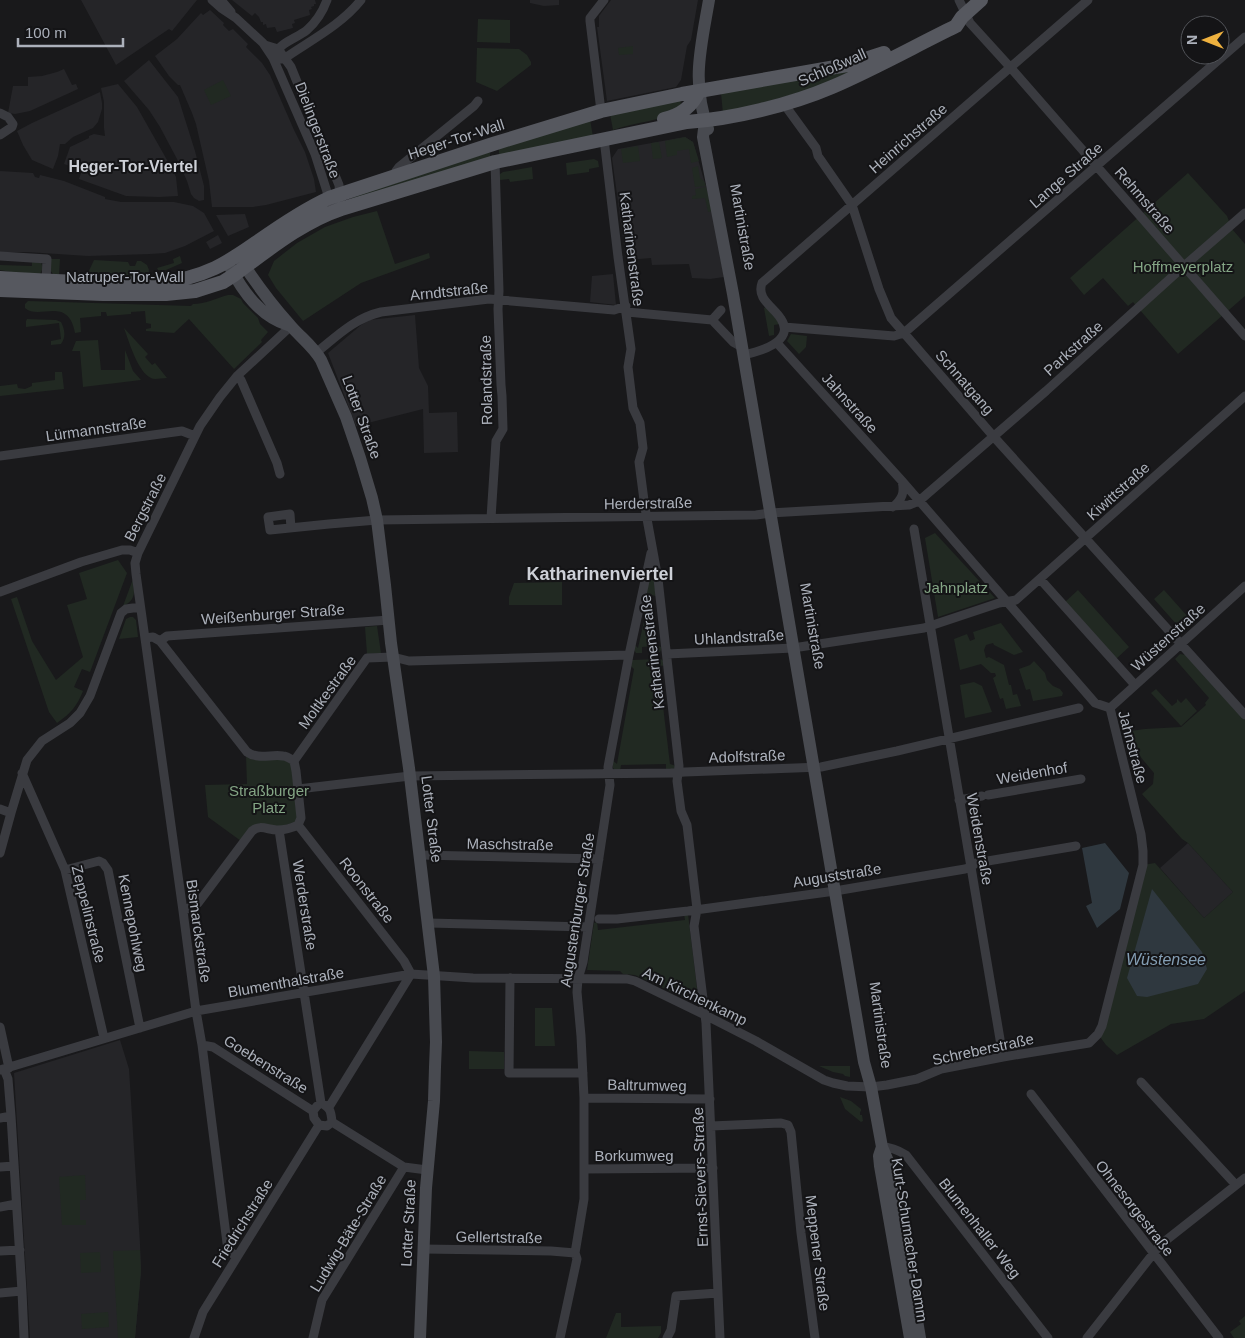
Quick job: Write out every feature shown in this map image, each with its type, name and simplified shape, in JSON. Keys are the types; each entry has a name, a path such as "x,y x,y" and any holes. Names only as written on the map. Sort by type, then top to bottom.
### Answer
{"main road":[{"name":"Martinistraße","path":"709,0 699,57 699,91 710,136 742,350 774,513 839,890 872,1064 872,1087"},
{"name":"Schloßwall","path":"705,121 784,104 831,87 956,26 981,0"},
{"name":"Schloßwall","path":"699,91 859,62 881,54 952,19 964,16"},
{"name":"Heger-Tor-Wall","path":"232,258 291,218 334,196 600,111 699,91"},
{"path":"608,138 632,126 678,115 687,109 699,91"},
{"path":"240,271 318,218 339,210 495,162 687,122 705,121"},
{"name":"Lotter Straße","path":"232,258 240,271 290,326 317,352 329,375 346,417 372,498 377,520 388,620 429,923 434,976 436,1067 427,1170 418,1338"},
{"name":"Natruper-Tor-Wall","path":"0,278 128,283 167,282 195,276 216,268 232,258"},
{"name":"Natruper-Tor-Wall","path":"0,290 103,294 166,294 195,291 223,282 240,271"},
{"name":"Kurt-Schumacher-Damm","path":"872,1087 882,1147 891,1168 920,1338"},
{"name":"Kurt-Schumacher-Damm","path":"882,1147 879,1156 880,1166 910,1338"}],"street":[{"path":"212,0 236,18"},
{"path":"221,0 236,18 275,55 285,58 342,20 352,12 361,0"},
{"path":"275,55 318,18 327,0"},
{"path":"600,111 590,18 604,0"},
{"name":"Rehmstraße","path":"959,0 964,16 1245,336"},
{"name":"Heinrichstraße","path":"784,327 781,318 766,301 761,292 762,283 1088,0"},
{"name":"Lange Straße","path":"904,333 1245,37"},
{"name":"Dielingerstraße","path":"275,55 339,210"},
{"name":"Dielingerstraße","path":"285,58 291,67 338,184 334,196"},
{"path":"396,176 396,171 399,167 478,101"},
{"name":"Schnatgang","path":"784,104 816,148 818,156 852,205 879,289 891,318 994,437 1245,715"},
{"path":"0,113 8,117 13,124 12,127 0,135"},
{"name":"Katharinenstraße","path":"608,138 618,257 631,349 628,367 633,408 640,423 643,448 639,462 658,579 667,654 679,766 677,781 681,811 687,825 697,909 694,926 705,1015"},
{"path":"420,150 427,159 437,162"},
{"name":"Rolandstraße","path":"491,518 496,441 503,429 500,385 495,162"},
{"name":"Parkstraße","path":"919,502 1245,213"},
{"path":"0,256 47,259 46,281"},
{"name":"Arndtstraße","path":"317,352 354,323 368,315 480,300 614,310 626,309 712,320"},
{"path":"721,310 712,320 742,350 777,343 784,333 784,327 894,336 904,333"},
{"name":"Bergstraße","path":"0,592 122,550 138,552 195,436 220,396 237,376 290,326"},
{"name":"Jahnstraße","path":"777,343 902,481 1095,703 1110,708 1144,851 1143,865 1102,1026 1098,1034"},
{"path":"237,376 242,380 280,474"},
{"name":"Kiwittstraße","path":"1008,602 1016,600 1245,396"},
{"name":"Lürmannstraße","path":"0,456 182,431 195,436"},
{"path":"893,507 903,494 902,481"},
{"name":"Herderstraße","path":"292,528 377,520 756,515 893,507 919,502"},
{"path":"914,529 931,626 999,603 1008,602"},
{"name":"Augustenburger Straße","path":"560,1338 576,1256 584,1199 584,1098 577,992 578,979 583,962 610,785 608,767 652,548"},
{"name":"Bismarckstraße","path":"138,552 135,563 140,607 202,1045 227,1243 230,1252 236,1257"},
{"path":"646,578 655,576 658,579"},
{"path":"1040,579 1134,685"},
{"name":"Wüstenstraße","path":"1110,708 1245,586"},
{"path":"0,854 27,760 42,742 70,723 80,713 90,696 121,613 140,607"},
{"name":"Weißenburger Straße","path":"160,641 167,636 388,620"},
{"name":"Uhlandstraße","path":"667,654 797,648 931,626"},
{"name":"Weidenstraße","path":"931,626 1003,1057"},
{"path":"145,638 154,638 160,641 247,752 252,756 285,756 294,762 296,771 301,818 298,824 292,828 279,830 262,827 252,831 198,903 183,911"},
{"path":"393,657 409,661 629,656"},
{"name":"Moltkestraße","path":"294,762 367,658 393,657"},
{"name":"Adolfstraße","path":"298,789 410,776 609,774 818,768 1079,708"},
{"name":"Zeppelinstraße","path":"22,773 65,870 104,1038"},
{"name":"Weidenhof","path":"959,800 1081,779"},
{"path":"0,809 11,813"},
{"name":"Roonstraße","path":"298,824 404,961 411,974"},
{"name":"Werderstraße","path":"279,830 325,1105"},
{"name":"Auguststraße","path":"599,920 839,890 970,867 976,863 1076,846"},
{"name":"Maschstraße","path":"420,855 598,859"},
{"name":"Kennepohlweg","path":"65,870 99,861 104,863 108,870 140,1028"},
{"path":"429,923 588,927"},
{"path":"332,1122 327,1126 319,1125 314,1118 313,1111 317,1106 325,1105 411,974"},
{"name":"Blumenthalstraße","path":"4,1069 196,1011 411,974 434,976"},
{"name":"Am Kirchenkamp","path":"434,976 627,979 635,981 782,1055 824,1080 840,1085 872,1087"},
{"path":"510,978 509,1073 583,1073"},
{"name":"Ernst-Sievers-Straße","path":"705,1015 720,1338"},
{"path":"0,1027 4,1069 8,1079 11,1116 24,1338"},
{"name":"Schreberstraße","path":"872,1087 917,1079 941,1070 1003,1057 1089,1043 1098,1034"},
{"name":"Goebenstraße","path":"202,1045 213,1047 313,1111"},
{"path":"1141,1082 1236,1185"},
{"name":"Ohnesorgestraße","path":"1030,1094 1152,1254 1219,1338"},
{"name":"Baltrumweg","path":"584,1098 710,1099"},
{"path":"325,1105 331,1114 332,1122"},
{"path":"0,1118 11,1116"},
{"path":"332,1122 404,1167"},
{"name":"Meppener Straße","path":"711,1126 781,1123 788,1125 791,1132 801,1233 815,1338"},
{"name":"Friedrichstraße","path":"194,1338 203,1312 319,1125"},
{"name":"Blumenhaller Weg","path":"882,1147 891,1147 906,1155 1048,1338"},
{"path":"0,1167 14,1166"},
{"name":"Ludwig-Bäte-Straße","path":"313,1338 322,1300 404,1167 427,1170"},
{"name":"Borkumweg","path":"584,1169 713,1168"},
{"path":"1086,1338 1152,1254 1167,1238 1245,1178"},
{"path":"0,1207 16,1204"},
{"name":"Gellertstraße","path":"423,1249 551,1251 576,1256"},
{"path":"0,1251 20,1250"},
{"path":"0,1293 22,1291"},
{"path":"667,1338 676,1296 718,1294"}],"shaded area":[{"path":"81,0 197,0 172,31 169,29 116,65"},
{"path":"232,0 315,0 316,4 309,10 310,15 294,20 293,28 277,32 275,27 267,28 266,24 263,25 263,22 255,13 252,16"},
{"path":"530,0 559,0 559,5 544,6 530,3"},
{"path":"611,0 698,0 681,80 676,87 607,101 597,27 599,27 599,16"},
{"path":"210,10 224,23 223,25 229,31 233,29 248,44 246,47 262,63 270,75 305,152 314,179 316,192 253,207 212,207 209,181 192,113 180,85 169,76 155,56 177,39 201,13 203,15"},
{"path":"149,60 178,97 204,186 204,200 199,201 191,194 177,159 160,127 149,110 124,81"},
{"path":"64,69 72,85 76,84 78,89 30,111 15,114 8,113 13,86 28,86 28,77 42,76"},
{"path":"118,84 137,107 171,167 176,177 178,196 126,196 79,179 82,170 64,164 70,147 94,134 105,136 104,102 101,88"},
{"path":"100,92 102,109 98,122 93,128 73,137 65,144 60,144 53,169 32,160 17,131"},
{"path":"685,137 693,142 713,211 724,277 710,279 692,278 689,264 652,265 651,258 626,260 612,158 618,149"},
{"path":"0,171 33,173 35,177 39,178 40,175 64,181 105,197 105,199 121,202 174,202 193,206 204,213 214,231 185,246 165,253 88,256 0,252"},
{"path":"245,214 249,227 228,236 216,215"},
{"path":"218,235 222,243 210,249 206,242"},
{"path":"613,274 616,305 590,302 592,276"},
{"path":"415,315 419,368 428,386 429,413 457,412 458,452 424,453 423,409 356,426 328,353 369,320"},
{"path":"1188,843 1233,892 1204,918 1160,868"},
{"path":"120,1040 129,1069 140,1244 141,1271 135,1338 30,1338 14,1073"}],"green space":[{"path":"478,19 510,20 510,43 477,42"},
{"path":"633,46 633,54 619,55 618,48"},
{"path":"477,48 519,49 527,55 531,65 497,91 476,82"},
{"path":"880,60 829,84 723,114 721,93"},
{"path":"223,80 231,96 211,105 204,90"},
{"path":"680,99 682,110 674,114 613,130 610,114"},
{"path":"590,119 593,137 499,155 499,147"},
{"path":"685,137 693,142 699,161 691,163 689,149 677,151 677,155 667,157 665,141"},
{"path":"659,142 662,158 653,159 651,143"},
{"path":"638,146 640,161 623,163 621,149"},
{"path":"487,151 490,153 490,159 353,202 352,196"},
{"path":"594,159 598,161 599,167 589,169 589,172 567,175 566,163"},
{"path":"698,166 700,178 706,186 695,187 692,168"},
{"path":"532,167 533,179 510,182 509,179 500,180 500,174 503,172"},
{"name":"Hoffmeyerplatz","path":"1188,173 1227,216 1232,229 1245,244 1245,296 1178,354 1133,302 1128,306 1103,278 1084,295 1070,278"},
{"path":"706,187 713,211 708,212 705,198 692,199 692,196 696,195 695,189"},
{"path":"377,211 395,264 429,253 430,258 361,283 303,321 276,288 268,275 274,261 297,243 325,227"},
{"path":"180,256 182,263 166,270 158,270 157,268 174,263 173,259"},
{"path":"51,259 60,259 59,275 53,274 50,270"},
{"path":"94,260 128,262 130,266 135,266 137,261 141,261 147,265 149,270 148,277 88,277 87,275"},
{"path":"32,261 41,263 43,268 40,274 0,270 0,265 32,266"},
{"path":"228,295 241,299 268,332 261,340 262,342 234,369 189,319 174,333 146,331 146,329 151,328 151,324 146,323 145,311 107,316 106,312 101,312 101,316 80,318 81,332 75,333 66,315 60,312 38,312 25,308 25,304 28,301 191,306"},
{"path":"766,307 780,324 774,325 774,335 769,336 764,308"},
{"path":"27,319 56,320 61,322 64,339 61,344 51,345 51,341 61,339 59,323 26,327"},
{"path":"124,328 148,354 145,357 152,365 155,363 167,378 155,379 149,377 144,372 135,358"},
{"path":"791,334 807,336 806,347 799,354 787,341"},
{"path":"98,340 101,370 125,370 125,350 133,371 141,380 83,387 80,351 72,351 76,341"},
{"path":"55,372 62,372 64,389 0,396 0,386 17,384 18,388 25,389 32,386 32,383 55,380"},
{"name":"Jahnplatz","path":"935,533 995,598 938,617 925,538"},
{"path":"118,560 127,573 90,672 82,669 74,687 83,691 73,709 57,723 49,712 11,599 17,597 32,641 56,680 83,657 67,605 87,599 79,573"},
{"path":"133,579 133,598 123,606"},
{"path":"650,579 654,581 656,596 651,595 656,645 661,647 661,650 660,652 654,652 653,646 642,647 642,653 636,653 634,650 635,645 638,648 648,603 644,599"},
{"path":"562,582 562,605 509,605 509,597 514,583"},
{"path":"1078,590 1129,647 1116,659 1065,602"},
{"path":"1164,590 1188,617 1178,626 1154,599"},
{"path":"130,617 136,620 138,637 119,639 126,619"},
{"path":"1001,623 1023,652 1014,655 993,643 986,645 984,650 986,658 989,657 1004,665 1013,695 1017,694 1021,706 1006,709 1003,698 1000,699 993,678 996,676 995,673 991,673 981,664 960,670 954,639 967,634 970,641 975,639 973,632"},
{"path":"377,626 381,653 367,654 365,627"},
{"path":"1180,654 1186,655 1245,720 1245,991 1204,1019 1171,1024 1117,1055 1098,1034 1143,865 1155,863 1204,918 1233,892 1142,794 1153,784 1154,773 1128,742 1123,732 1181,727 1206,705 1205,703 1209,698 1175,659"},
{"path":"661,659 664,666 658,665 670,764 676,766 674,769 666,771 666,764 621,765 620,771 615,770 612,760 617,764 634,669 631,666 632,660"},
{"path":"1034,661 1045,673 1047,680 1053,686 1060,689 1063,693 1062,696 1033,701 1030,689 1026,690 1019,669 1030,665"},
{"path":"974,682 982,686 992,712 965,718 960,685"},
{"path":"1156,689 1172,706 1177,702 1177,699 1181,703 1186,698 1197,711 1181,726 1151,693"},
{"name":"Straßburger Platz","path":"246,756 259,760 284,759 291,764 297,818 296,822 279,827 262,825 241,841 208,817 205,785 247,784"},
{"path":"684,914 688,914 699,1004 635,975 623,974 620,971 587,970 594,923 597,922 598,930 685,920"},
{"path":"535,1008 552,1008 555,1046 535,1046"},
{"path":"469,1051 504,1052 504,1069 469,1069"},
{"path":"819,1066 850,1066 850,1077 833,1072"},
{"path":"840,1097 851,1101 861,1109 860,1115 862,1115 863,1121 861,1122 845,1109"},
{"path":"85,1175 86,1200 80,1200 80,1220 86,1220 86,1225 62,1225 59,1177"},
{"path":"140,1250 141,1271 135,1338 118,1338 113,1251"},
{"path":"100,1252 101,1272 81,1273 80,1253"},
{"path":"108,1312 109,1327 82,1329 81,1314"},
{"path":"616,1313 621,1313 621,1327 661,1326 661,1333 658,1338 606,1338"},
{"path":"1245,1316 1245,1338 1234,1338 1230,1332 1241,1324 1239,1321"}],"water":[{"path":"1105,843 1129,873 1120,909 1097,928 1086,906 1092,903 1082,848"},
{"name":"Wüstensee","path":"1152,889 1202,952 1207,969 1198,984 1147,997 1137,996 1127,978"}],"district":[{"name":"Heger-Tor-Viertel","path":"133,166"},
{"name":"Katharinenviertel","path":"600,574"}]}
